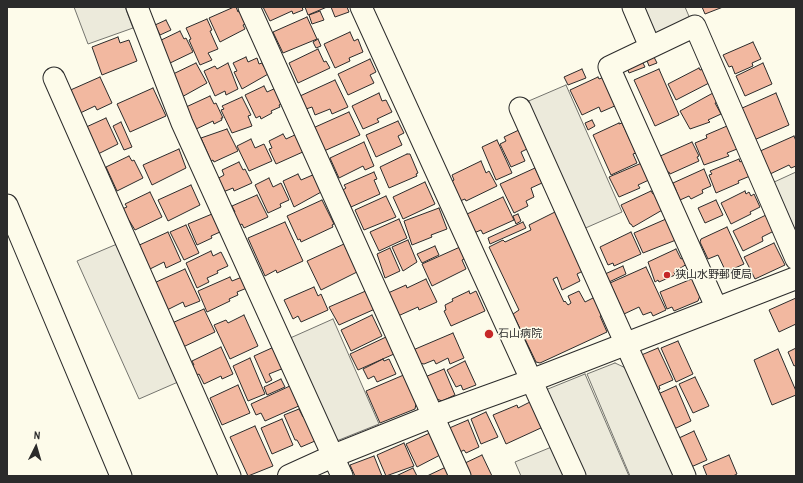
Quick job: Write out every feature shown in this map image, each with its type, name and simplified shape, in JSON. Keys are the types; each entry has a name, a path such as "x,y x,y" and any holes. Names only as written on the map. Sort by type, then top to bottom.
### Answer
{"street":[{"path":"137,7 182,123 342,476"},
{"path":"249,7 460,476"},
{"path":"361,7 574,476"},
{"path":"633,7 650,47"},
{"path":"717,309 609,67 695,26 796,259"},
{"path":"54,78 230,476"},
{"path":"520,108 685,476"},
{"path":"7,205 121,476"},
{"path":"289,476 433,416 530,381 796,278"}],"shaded area":[{"path":"74,7 125,7 133,28 88,44"},
{"path":"642,7 685,7 691,21 664,35 652,33"},
{"path":"566,85 622,212 581,230 524,103"},
{"path":"796,172 796,240 772,183"},
{"path":"117,244 178,382 139,399 77,261"},
{"path":"333,319 379,424 334,442 288,339"},
{"path":"615,363 630,370 676,476 630,476 587,374"},
{"path":"585,374 629,476 581,476 543,391"},
{"path":"554,446 567,476 521,476 515,462"}],"building":[{"path":"236,7 238,12 241,10 247,23 243,25 245,29 220,42 209,18"},
{"path":"263,7 302,7 303,10 293,14 292,11 270,21"},
{"path":"305,7 327,7 308,15"},
{"path":"331,7 347,7 349,12 335,17"},
{"path":"702,7 723,7 705,14"},
{"path":"320,11 324,20 312,24 309,15"},
{"path":"307,17 317,39 283,53 273,32"},
{"path":"207,19 212,30 210,31 218,49 208,53 212,60 200,65 189,40 191,39 186,28"},
{"path":"166,20 171,30 160,35 155,25"},
{"path":"180,31 184,39 186,38 193,52 168,64 155,43"},
{"path":"350,32 354,41 358,39 363,52 349,58 350,61 335,68 324,44"},
{"path":"118,37 120,43 129,40 137,61 102,75 92,47"},
{"path":"318,39 321,46 316,48 313,42"},
{"path":"753,42 761,59 752,63 753,66 735,74 732,66 729,67 723,55"},
{"path":"318,49 324,62 326,61 330,68 298,83 289,63"},
{"path":"653,55 657,63 649,66 646,58"},
{"path":"246,57 248,62 257,58 259,64 262,63 264,67 266,66 270,73 242,89 234,72 237,71 233,63"},
{"path":"370,59 376,72 370,75 374,83 348,95 338,74"},
{"path":"641,59 645,67 629,73 626,65"},
{"path":"196,63 207,83 180,98 171,75"},
{"path":"228,63 238,89 226,95 225,91 215,96 204,71 215,66 217,69"},
{"path":"763,63 772,84 745,96 736,76"},
{"path":"699,68 700,70 704,69 711,82 676,100 668,84"},
{"path":"582,69 586,78 568,85 564,77"},
{"path":"659,69 679,115 655,126 634,80"},
{"path":"100,77 112,103 97,110 95,106 76,115 66,92"},
{"path":"598,77 599,79 604,77 617,105 601,112 599,107 582,115 570,90"},
{"path":"335,80 348,107 332,114 330,109 315,115 312,107 306,109 300,96"},
{"path":"264,86 267,92 276,88 283,103 279,105 280,107 271,111 272,113 261,119 260,116 256,118 245,95"},
{"path":"153,88 166,116 130,132 117,104"},
{"path":"379,93 382,101 386,100 392,112 377,119 379,122 363,129 352,106"},
{"path":"713,93 718,102 715,103 721,114 708,120 710,122 690,129 680,111"},
{"path":"776,93 789,125 754,140 740,109"},
{"path":"210,96 214,104 216,103 223,118 214,124 213,121 194,130 186,107"},
{"path":"242,97 251,115 248,116 252,126 232,133 221,110 224,109 222,106"},
{"path":"349,112 360,135 324,151 313,128"},
{"path":"106,118 118,144 96,155 84,128"},
{"path":"592,120 595,126 588,130 585,123"},
{"path":"398,121 404,133 398,136 402,145 376,157 366,135"},
{"path":"121,122 132,147 124,150 113,126"},
{"path":"622,123 636,153 633,154 637,163 611,175 593,135"},
{"path":"727,126 737,149 727,153 729,156 704,165 695,143 707,138 706,135"},
{"path":"227,129 238,151 214,162 213,160 211,161 201,138"},
{"path":"521,129 529,148 521,152 525,161 511,167 500,144 506,141 504,137"},
{"path":"283,134 286,139 297,134 305,151 276,164 269,149 272,148 269,141"},
{"path":"794,136 796,141 796,166 791,168 789,165 768,175 758,152"},
{"path":"251,139 255,148 264,144 272,161 249,171 237,146"},
{"path":"497,140 512,173 496,180 482,147"},
{"path":"364,142 374,166 365,170 363,166 339,178 330,158"},
{"path":"692,142 699,156 697,157 699,161 670,174 669,172 665,173 658,157"},
{"path":"179,149 186,168 152,185 143,165"},
{"path":"410,154 418,173 416,174 417,176 389,188 380,167"},
{"path":"129,156 132,161 134,160 143,178 117,191 106,167"},
{"path":"739,159 740,162 743,160 750,176 738,181 739,183 716,193 709,175 712,174 710,171"},
{"path":"481,161 486,173 489,171 497,186 466,201 465,199 460,201 451,182 454,180 452,175"},
{"path":"239,162 243,170 245,169 252,183 234,191 233,188 223,192 217,179 224,175 222,170"},
{"path":"644,162 651,179 638,185 640,188 619,197 609,177"},
{"path":"535,168 542,183 531,188 534,197 526,201 528,206 514,213 500,184"},
{"path":"704,169 711,186 702,190 703,193 691,199 689,196 680,200 673,183"},
{"path":"374,172 377,179 374,180 380,194 351,207 343,190 346,188 344,185"},
{"path":"298,174 301,180 315,174 323,191 294,207 283,181"},
{"path":"269,178 273,187 281,183 289,200 280,204 281,207 268,213 255,185"},
{"path":"425,182 435,204 403,219 393,197"},
{"path":"191,185 200,205 168,221 158,200"},
{"path":"651,191 653,194 657,193 664,209 633,227 621,205"},
{"path":"745,191 746,194 749,192 751,196 754,194 760,207 750,212 751,214 731,224 721,203"},
{"path":"150,192 162,217 135,230 122,209 127,207 125,204"},
{"path":"257,195 268,217 244,228 242,224 238,226 232,213 235,212 232,206"},
{"path":"386,196 396,217 364,230 355,210"},
{"path":"503,197 514,220 483,234 481,230 474,233 465,215"},
{"path":"322,200 334,224 332,225 333,227 301,242 300,239 298,240 287,216"},
{"path":"716,200 723,215 705,223 698,208"},
{"path":"439,208 447,229 412,245 404,221"},
{"path":"555,212 583,271 577,274 580,281 562,290 557,277 553,279 564,302 565,301 568,305 571,303 568,296 579,291 585,302 595,297 603,314 600,316 607,332 540,363 536,362 513,314 519,310 489,247 503,240 505,242 531,230 529,225"},
{"path":"212,214 220,232 211,236 212,238 197,245 188,224"},
{"path":"518,214 521,221 516,224 513,216"},
{"path":"766,215 774,231 762,237 763,241 743,251 733,231"},
{"path":"399,219 407,238 379,251 370,232"},
{"path":"666,219 676,240 643,253 634,233"},
{"path":"285,222 303,261 277,273 276,270 265,276 248,238"},
{"path":"523,222 526,228 490,244 488,238"},
{"path":"186,225 199,253 184,260 170,232"},
{"path":"727,227 744,264 726,272 718,255 708,259 700,242 701,239"},
{"path":"168,232 181,261 166,268 164,262 146,271 135,247"},
{"path":"631,232 641,254 614,266 613,263 608,265 600,247"},
{"path":"408,240 417,262 403,271 392,247"},
{"path":"774,243 785,265 755,279 744,257"},
{"path":"344,244 357,272 321,290 307,261"},
{"path":"435,246 439,255 422,263 417,254"},
{"path":"460,247 466,258 462,260 466,269 432,286 422,264"},
{"path":"390,248 400,271 385,278 377,254"},
{"path":"676,249 681,259 683,258 687,264 674,272 675,275 659,282 658,280 655,282 648,262"},
{"path":"211,251 213,256 221,252 228,266 207,278 209,282 197,288 186,263"},
{"path":"623,266 626,274 609,282 605,274"},
{"path":"646,267 666,310 653,316 651,312 643,315 639,307 624,314 610,283"},
{"path":"185,269 200,301 185,307 183,302 167,310 154,283"},
{"path":"230,277 232,281 242,277 247,288 237,292 238,295 229,299 230,301 207,312 198,291"},
{"path":"694,278 701,293 698,301 674,311 672,307 667,309 660,292"},
{"path":"426,279 437,302 419,310 418,307 398,316 388,293 406,285 407,288"},
{"path":"314,287 318,296 321,294 328,310 301,322 298,316 293,319 284,300"},
{"path":"368,290 375,309 339,325 329,307"},
{"path":"469,291 470,294 476,291 485,311 451,326 444,311 446,310 445,305 453,301 452,299"},
{"path":"796,298 796,324 779,332 769,310"},
{"path":"204,309 215,332 183,347 172,323"},
{"path":"244,315 258,346 230,359 214,325 226,320 228,323"},
{"path":"372,315 382,336 351,351 341,330"},
{"path":"453,333 464,358 450,364 448,358 436,364 434,360 424,364 419,363 413,350"},
{"path":"386,337 388,338 394,354 358,370 350,354"},
{"path":"678,341 693,374 676,382 661,348"},
{"path":"221,347 233,374 222,379 221,376 204,384 199,374 195,376 190,367 194,365 192,361"},
{"path":"274,347 284,368 269,374 272,380 266,383 254,356"},
{"path":"658,348 673,380 659,386 660,389 655,391 639,356"},
{"path":"796,348 796,365 794,366 788,352"},
{"path":"778,349 796,391 796,395 772,405 754,360"},
{"path":"250,358 265,394 248,401 233,366"},
{"path":"383,359 384,361 389,359 396,374 377,382 374,376 368,379 363,369"},
{"path":"465,361 476,385 463,390 461,385 456,387 447,370"},
{"path":"444,369 455,395 442,401 434,398 425,377"},
{"path":"406,374 417,399 415,409 380,423 366,391"},
{"path":"695,377 709,406 693,413 679,384"},
{"path":"281,379 285,387 267,395 264,387"},
{"path":"238,385 250,413 222,425 210,398"},
{"path":"292,385 301,405 265,421 261,413 256,415 251,404"},
{"path":"676,386 691,421 674,429 658,394"},
{"path":"532,401 543,427 506,444 493,415 517,405 518,408"},
{"path":"299,409 303,417 306,417 315,441 301,447 297,440 295,440 284,415"},
{"path":"486,412 498,437 481,444 471,419"},
{"path":"282,419 293,445 272,454 261,428"},
{"path":"468,420 479,447 466,453 464,450 460,452 447,429"},
{"path":"255,426 273,466 248,476 230,437"},
{"path":"694,431 707,460 691,467 679,438"},
{"path":"432,432 442,454 417,467 406,444"},
{"path":"404,443 414,466 386,476 377,455"},
{"path":"482,455 492,476 469,476 463,464"},
{"path":"729,455 737,474 733,476 707,476 703,466"},
{"path":"374,456 382,476 355,476 350,465"},
{"path":"446,467 450,476 427,476"},
{"path":"413,468 417,476 396,476"}],"place":[{"name":"狭山水野郵便局","path":"667,275"},
{"name":"石山病院","path":"489,334"}]}
